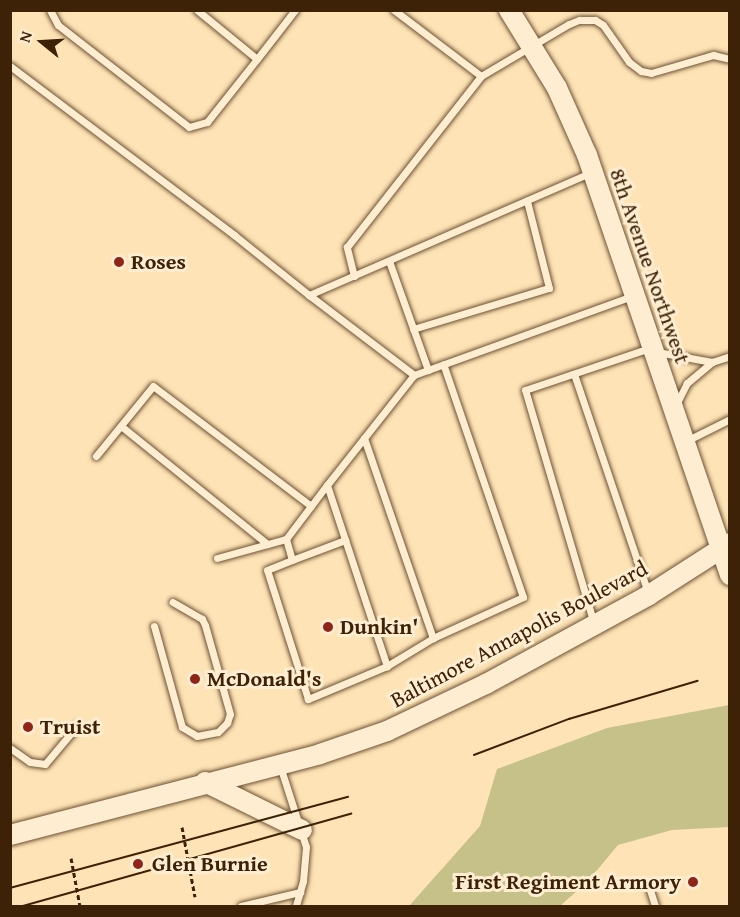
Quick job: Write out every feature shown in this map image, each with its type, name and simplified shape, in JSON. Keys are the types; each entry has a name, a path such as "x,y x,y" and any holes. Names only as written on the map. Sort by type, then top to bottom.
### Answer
{"main road":[{"name":"8th Avenue Northwest","path":"509,10 557,88 593,172 685,442 725,546 729,575"},
{"name":"Baltimore Annapolis Boulevard","path":"10,835 204,782 320,754 387,731 486,684 649,595 725,546"},
{"path":"204,782 302,830"}],"lane":[{"path":"50,10 58,25 189,127 207,122 295,10"},
{"path":"197,10 257,59"},
{"path":"394,10 481,76"},
{"path":"354,276 347,247 481,76 569,24 579,20 595,20 610,34 628,62 641,71 651,73 713,55 729,59"},
{"path":"10,66 234,235 414,375"},
{"path":"309,295 593,172"},
{"path":"413,329 549,288 527,201"},
{"path":"389,261 428,369"},
{"path":"218,558 285,539 414,375 635,295"},
{"path":"594,625 525,390 653,350 712,362"},
{"path":"674,410 687,383 712,362 729,356"},
{"path":"345,540 267,570 308,699 387,666 433,638 523,597 443,364"},
{"path":"574,374 649,595"},
{"path":"96,456 153,386 311,506"},
{"path":"685,442 729,419"},
{"path":"121,426 267,544"},
{"path":"364,438 433,638"},
{"path":"327,485 387,666"},
{"path":"285,539 292,560"},
{"path":"154,626 182,727 197,736 218,732 227,723 230,714 205,625 202,620 173,602"},
{"path":"10,748 30,762 45,764 77,726"},
{"path":"279,764 302,830 306,858 296,906"},
{"path":"649,887 655,906"},
{"path":"242,906 300,892"}],"path":[{"path":"182,827 195,897"},
{"path":"71,858 80,906"}],"shaded area":[{"path":"729,705 729,827 672,830 618,845 588,881 560,906 409,906 480,826 497,769 607,728"}],"tram line":[{"path":"474,755 569,719 697,681"},
{"path":"10,888 348,797"},
{"path":"23,906 351,814"}],"place":[{"name":"Roses","path":"119,262"},
{"name":"Dunkin'","path":"328,627"},
{"name":"McDonald's","path":"195,679"},
{"name":"Truist","path":"28,727"},
{"name":"Glen Burnie","path":"138,864"},
{"name":"First Regiment Armory","path":"693,882"}]}
